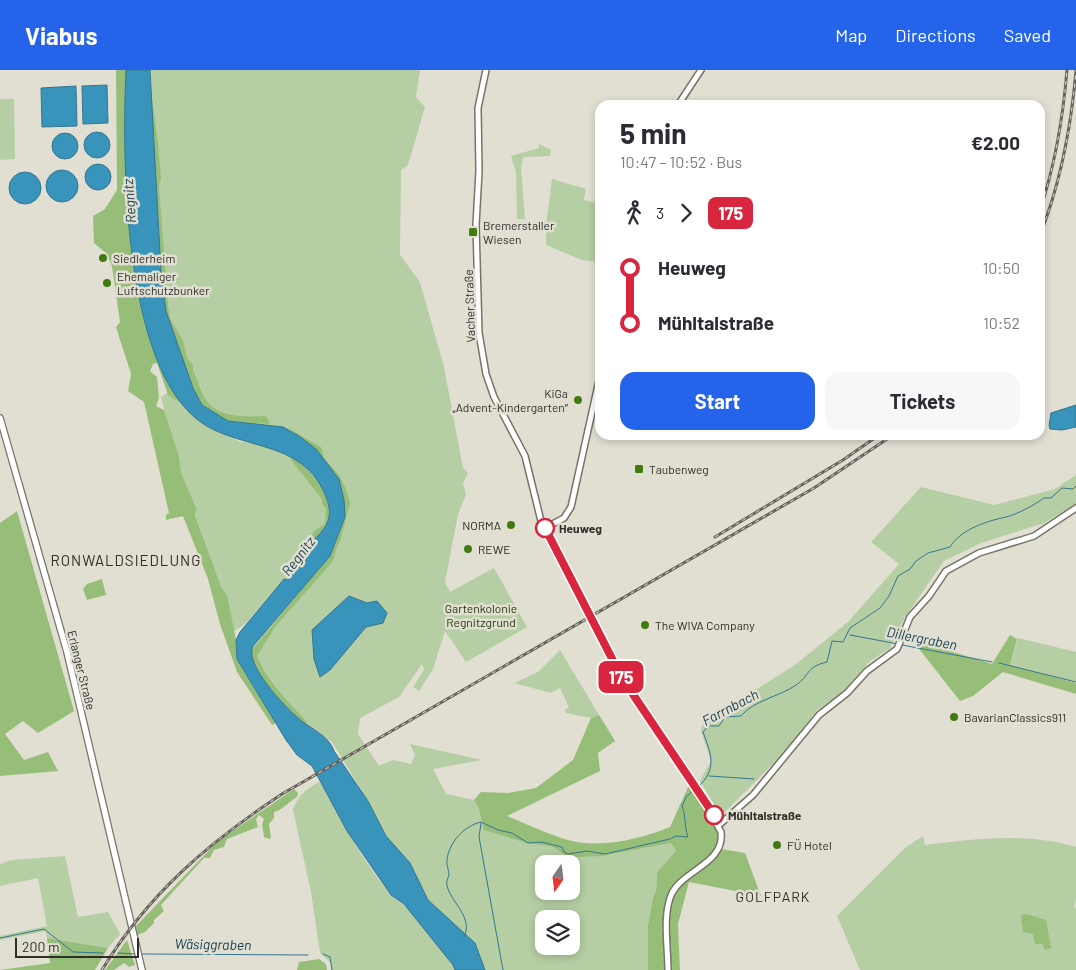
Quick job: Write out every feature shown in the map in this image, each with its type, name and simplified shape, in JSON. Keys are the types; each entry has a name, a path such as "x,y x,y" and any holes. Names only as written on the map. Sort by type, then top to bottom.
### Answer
{"main road":[{"name":"Erlanger Straße","path":"0,418 65,644 142,970"}],"street":[{"name":"Vacher Straße","path":"486,70 477,121 479,171 476,225 479,342 489,385 528,462 536,506 545,528 622,678 719,825"},
{"path":"681,100 702,70"},
{"path":"545,528 564,518 571,508 595,399"},
{"path":"668,970 669,902 678,885 716,853 722,839 719,825 753,795 819,715 847,693 867,671 897,649 910,617 929,596 946,571 979,553 1034,536 1076,508"}],"green space":[{"path":"116,70 126,70 126,161 129,224 132,255 143,318 165,376 181,403 168,395 157,363 153,364 150,371 157,377 159,398 156,406 164,410 179,457 181,473 196,508 195,515 221,587 227,595 236,640 237,659 276,723 272,725 237,672 220,624 208,579 183,516 166,520 166,515 169,513 144,402 128,391 131,374 116,327 120,322 112,266 106,253 94,243 93,216 105,209 117,190"},
{"name":"Gartenkolonie Regnitzgrund","path":"150,70 420,70 416,97 425,107 408,165 401,170 400,255 420,282 444,367 463,468 468,473 463,483 466,495 458,514 445,582 450,592 494,568 527,627 466,662 445,631 433,669 419,691 413,687 424,670 422,664 399,697 360,718 358,734 379,766 393,760 411,764 415,755 410,744 482,760 433,769 446,794 474,800 479,809 527,843 553,847 564,855 535,855 535,900 580,900 580,855 602,856 671,843 676,851 657,872 656,891 653,897 648,925 648,970 485,970 475,943 428,900 410,863 386,836 368,801 332,742 299,719 277,697 256,668 251,651 253,646 295,597 345,517 316,449 299,436 215,415 202,405 193,388 166,311 161,272","holes":["349,596 367,603 383,623 366,627 330,670 320,677"]},
{"path":"152,97 161,179 159,186 170,318 183,341 187,358 193,365 202,394 208,403 224,413 244,416 266,416 270,423 228,421 215,415 202,405 193,388 166,311 161,272 150,98"},
{"path":"0,99 14,99 15,159 0,160"},
{"path":"539,144 551,150 550,156 523,157 521,168 525,219 517,219 516,172 511,156 539,148"},
{"path":"552,179 586,189 584,200 595,203 595,262 582,260 546,245 546,227 558,228 546,226"},
{"path":"172,390 205,425 241,442 257,443 279,450 304,465 322,488 329,504 328,526 288,580 284,579 245,624 231,633 211,560 181,474 161,397"},
{"path":"287,427 322,448 324,458 339,475 350,503 333,561 275,627 257,656 272,683 307,722 305,724 280,701 264,681 253,660 251,651 330,556 345,517 316,449"},
{"path":"291,457 315,477 326,496 329,506 326,529 306,550 305,547 315,530 325,524 326,509 322,504 322,499 291,460"},
{"path":"1076,475 1076,504 1044,523 981,543 944,561 905,617 890,648 869,662 843,692 816,711 786,751 721,816 700,781 711,761 701,731 703,723 795,665 849,621 899,564 871,542 921,487 994,505 1055,489"},
{"path":"17,511 74,711 38,733 23,721 5,734 24,760 48,752 58,771 0,776 0,523"},
{"path":"102,579 106,595 87,600 83,589 87,584"},
{"path":"1010,635 1017,639 1010,665 1076,683 1076,694 1003,672 973,696 960,701 916,645 918,641 992,664"},
{"path":"1018,638 1076,652 1076,682 1010,665"},
{"path":"560,650 599,715 591,718 566,713 565,710 569,707 560,688 551,693 514,683 538,672"},
{"path":"599,715 615,741 598,753 600,771 507,816 545,832 580,843 607,843 633,839 670,827 689,785 715,825 718,836 715,848 745,853 761,896 689,882 678,924 680,970 648,970 648,925 653,897 656,891 657,872 676,851 671,843 602,856 580,857 580,855 564,855 553,847 527,843 484,830 479,809 474,800 481,792 508,793 536,788 573,760 591,718"},
{"path":"320,782 352,839 379,880 391,895 416,917 455,970 331,970 331,963 320,953 311,892 293,810 303,793"},
{"path":"294,789 298,793 297,797 274,812 274,818 269,824 271,838 264,837 262,824 264,819 259,815 256,819 258,827 227,839 224,847 214,850 210,858 204,858 161,905 164,911 154,920 154,923 145,932 137,935 136,926 218,841"},
{"path":"923,836 925,845 982,839 1019,838 1057,842 1076,847 1076,900 1074,907 1076,908 1076,970 860,970 837,916 906,847"},
{"path":"65,856 78,917 108,912 120,934 108,948 47,938 46,931 0,940 0,936 47,926 38,878 0,886 0,864 12,860"},
{"path":"1027,914 1046,920 1051,948 1045,950 1042,944 1035,944 1033,934 1023,932 1021,915"},
{"path":"47,938 108,948 95,970 0,970 50,963"},
{"path":"127,940 135,965 129,967 124,963 114,970 105,970"},
{"path":"319,959 326,964 327,970 297,970 299,962"}],"water":[{"name":"Regnitz","path":"126,70 150,70 161,272 166,311 193,388 202,405 228,421 283,427 299,436 316,449 339,479 344,500 345,517 330,556 253,646 254,663 267,684 284,704 298,718 332,745 334,751 368,801 386,836 410,863 428,900 475,943 485,970 455,970 404,904 391,895 347,831 312,766 297,755 286,740 237,659 236,640 240,632 284,579 288,580 299,557 326,526 329,519 328,502 313,474 300,463 270,448 220,433 205,425 178,398 157,360 142,313 133,261 127,207 125,155"},
{"path":"107,85 108,123 83,124 82,86"},
{"path":"76,86 77,126 42,127 41,88"},
{"path":"97,132 106,136 110,145 106,154 97,158 88,154 84,145 88,136"},
{"path":"65,133 74,137 78,146 74,155 65,159 56,155 52,146 56,137"},
{"path":"98,164 107,168 111,177 107,186 98,190 89,186 85,177 89,168"},
{"path":"62,170 68,171 73,175 77,180 77,192 73,197 68,201 62,202 56,201 51,197 47,192 46,186 47,180 51,175 56,171"},
{"path":"25,172 31,173 36,177 40,182 40,194 36,199 31,203 25,204 19,203 14,199 10,194 9,188 10,182 14,177 19,173"},
{"path":"1076,405 1076,427 1062,430 1050,429 1051,413"},
{"path":"349,596 367,603 377,601 387,613 383,623 366,627 330,670 320,677 314,659 312,630"}],"waterway":[{"name":"Farrnbach","path":"698,787 708,774 711,761 703,732 708,726 719,726 725,717 741,716 760,702 796,685 815,666 827,662 832,641 843,642 850,628 880,608 889,596 898,576 910,569 916,561 928,553 950,547 961,535 975,527 1020,512 1044,498 1051,498 1062,488 1073,489 1076,486"},
{"name":"Dillergraben","path":"850,635 898,644"},
{"name":"Dillergraben","path":"902,645 992,662"},
{"name":"Dillergraben","path":"999,663 1076,682"},
{"path":"709,776 754,779"},
{"name":"Farrnbach","path":"464,937 466,923 447,886 449,875 447,862 448,853 454,841 469,827 481,822 498,830 512,833 528,843 541,842 562,847 564,852 568,854 587,851 605,854 676,836 688,837 682,806 686,797 695,789"},
{"path":"481,823 479,837 503,970"},
{"name":"Wäsiggraben","path":"0,938 44,929 73,952 103,953"},
{"name":"Wäsiggraben","path":"118,953 135,954"},
{"name":"Wäsiggraben","path":"142,954 308,955"},
{"name":"Wäsiggraben","path":"323,954 330,957 332,970"}],"railway":[{"path":"1045,193 1058,141 1067,70"},
{"path":"1045,221 1054,195 1064,154 1076,71"},
{"path":"715,537 843,460 872,440"},
{"path":"102,970 139,917 182,872 229,831 282,794 814,488 886,440"}],"bus line":[{"name":"175","path":"545,528 628,689 656,726 714,815"}],"place":[{"name":"Bremerstaller Wiesen","path":"473,232"},
{"name":"Siedlerheim","path":"103,258"},
{"name":"Ehemaliger Luftschutzbunker","path":"107,283"},
{"name":"KiGa „Advent-Kindergarten“","path":"578,400"},
{"name":"Taubenweg","path":"639,469"},
{"name":"NORMA","path":"511,525"},
{"name":"Heuweg","path":"545,528"},
{"name":"REWE","path":"468,549"},
{"name":"The WIVA Company","path":"645,625"},
{"name":"BavarianClassics911","path":"954,717"},
{"name":"Mühltalstraße","path":"714,815"},
{"name":"FÜ Hotel","path":"777,845"}],"district":[{"name":"RONWALDSIEDLUNG","path":"126,560"},
{"name":"GOLFPARK","path":"773,896"}]}
